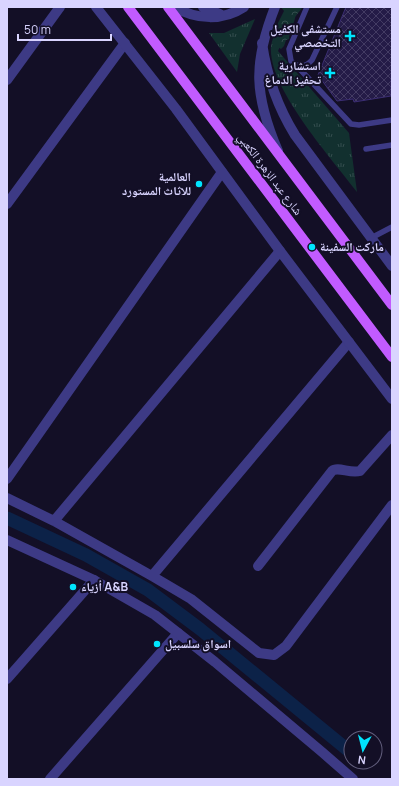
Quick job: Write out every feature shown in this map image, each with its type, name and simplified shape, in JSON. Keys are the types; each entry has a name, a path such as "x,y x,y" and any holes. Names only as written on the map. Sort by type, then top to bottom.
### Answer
{"main road":[{"name":"شارع عبد الزهرة الكعبي","path":"128,7 392,357"},
{"name":"شارع عبد الزهرة الكعبي","path":"168,7 392,305"}],"street":[{"path":"7,80 60,7"},
{"path":"96,7 392,399"},
{"path":"175,7 191,15 204,17 230,14 244,7"},
{"path":"203,7 214,12 230,14"},
{"path":"275,7 262,43 259,72 262,104 266,120 282,158"},
{"path":"262,43 271,88 286,120 295,135 392,266"},
{"path":"7,204 125,44"},
{"path":"7,479 222,172"},
{"path":"54,521 280,251"},
{"path":"152,576 349,342"},
{"path":"258,566 332,471 339,469 354,473 360,471 392,435"},
{"path":"7,498 54,521 152,576 191,599 259,653 274,655 286,646 392,505"},
{"path":"7,540 94,580 155,615 322,752 352,779"},
{"path":"7,679 94,580"},
{"path":"50,779 178,633"}],"lane":[{"path":"307,7 289,49 289,56 294,64 351,124 359,125 392,120"},
{"path":"294,64 304,66 312,60 337,7"},
{"path":"366,150 392,147"},
{"path":"371,238 392,228"}],"green space":[{"path":"281,7 302,7 296,17 289,39 286,40 281,49 275,45 273,38 276,33 274,31 284,11"},
{"path":"287,7 296,7 278,51 349,133 357,192 318,142 290,102 273,64 271,47 275,32"},
{"path":"255,19 240,54 237,72 209,33 224,33"}],"building":[{"name":"مستشفى الكفيل التخصصي","path":"346,7 392,7 391,96 354,102 353,99 337,101 318,75"}],"waterway":[{"path":"7,518 86,555 148,590 200,629 343,746"}],"place":[{"name":"مستشفى الكفيل التخصصي","path":"350,36"},
{"name":"استشارية تحفيز الدماغ","path":"330,73"},
{"name":"العالمية للاثاث المستورد","path":"199,184"},
{"name":"ماركت السفينة","path":"312,247"},
{"name":"أزياء A&B","path":"73,587"},
{"name":"اسواق سلسبيل","path":"157,644"}]}
